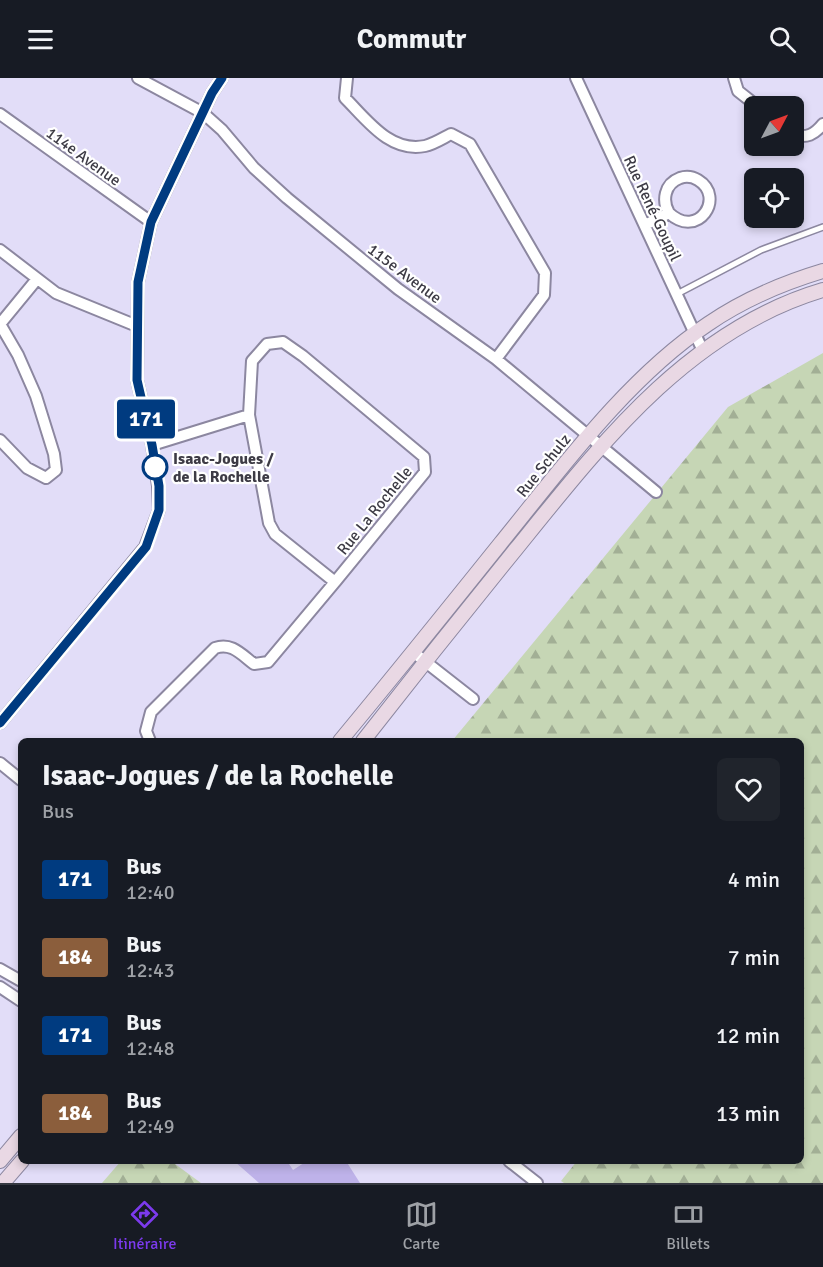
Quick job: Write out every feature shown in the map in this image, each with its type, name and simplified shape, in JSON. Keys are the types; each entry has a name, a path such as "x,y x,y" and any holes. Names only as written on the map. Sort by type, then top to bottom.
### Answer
{"street":[{"name":"115e Avenue","path":"138,78 203,113 222,130 254,168 287,198 398,289 496,359 656,492"},
{"path":"0,723 146,547 159,510 159,486 137,380 138,282 151,222 222,78"},
{"path":"347,78 345,98 386,139 406,146 426,146 451,134 470,144 545,273 544,295 496,359"},
{"name":"Rue René-Goupil","path":"576,78 703,351"},
{"path":"734,78 738,91 744,96"},
{"name":"114e Avenue","path":"0,114 151,222"},
{"path":"804,137 815,133 823,124"},
{"path":"680,178 694,178 706,187 710,202 708,209 697,220 682,222 669,213 665,200 669,187 674,182 680,178"},
{"path":"645,225 669,213"},
{"path":"0,250 56,294 137,326"},
{"name":"Rue Schulz","path":"342,738 588,436 634,388 666,357 708,323 752,298 823,270"},
{"path":"0,440 27,468 46,477 56,470 54,454 36,396 0,324 37,279"},
{"name":"Rue Schulz","path":"365,738 600,447 634,411 674,373 756,316 823,290"},
{"name":"Rue La Rochelle","path":"283,342 303,356 424,458 425,472 335,582 275,534 269,523 249,415 252,361 267,344 283,342"},
{"path":"152,445 249,415"},
{"path":"149,738 146,731 151,712 215,648 223,645 233,648 254,664 268,662 335,582"},
{"path":"413,652 473,699"},
{"path":"0,763 18,778"},
{"path":"0,969 18,979"},
{"path":"0,987 18,998"},
{"path":"0,1161 18,1140"},
{"path":"3,1183 19,1164"},
{"path":"512,1164 537,1183"}],"lane":[{"path":"677,294 761,250 823,227"}],"green space":[{"path":"823,353 823,1183 564,1183 561,1181 575,1164 804,1164 804,738 454,738 728,407"},
{"path":"118,1164 175,1164 201,1183 102,1183"}],"building":[{"path":"237,1164 289,1164 293,1170 302,1164 348,1164 360,1183 259,1183"}],"bus line":[{"name":"171","path":"0,723 146,547 159,510 159,486 137,380 138,282 151,222 212,93 222,78"}],"place":[{"name":"Isaac-Jogues / de la Rochelle","path":"155,467"}]}
